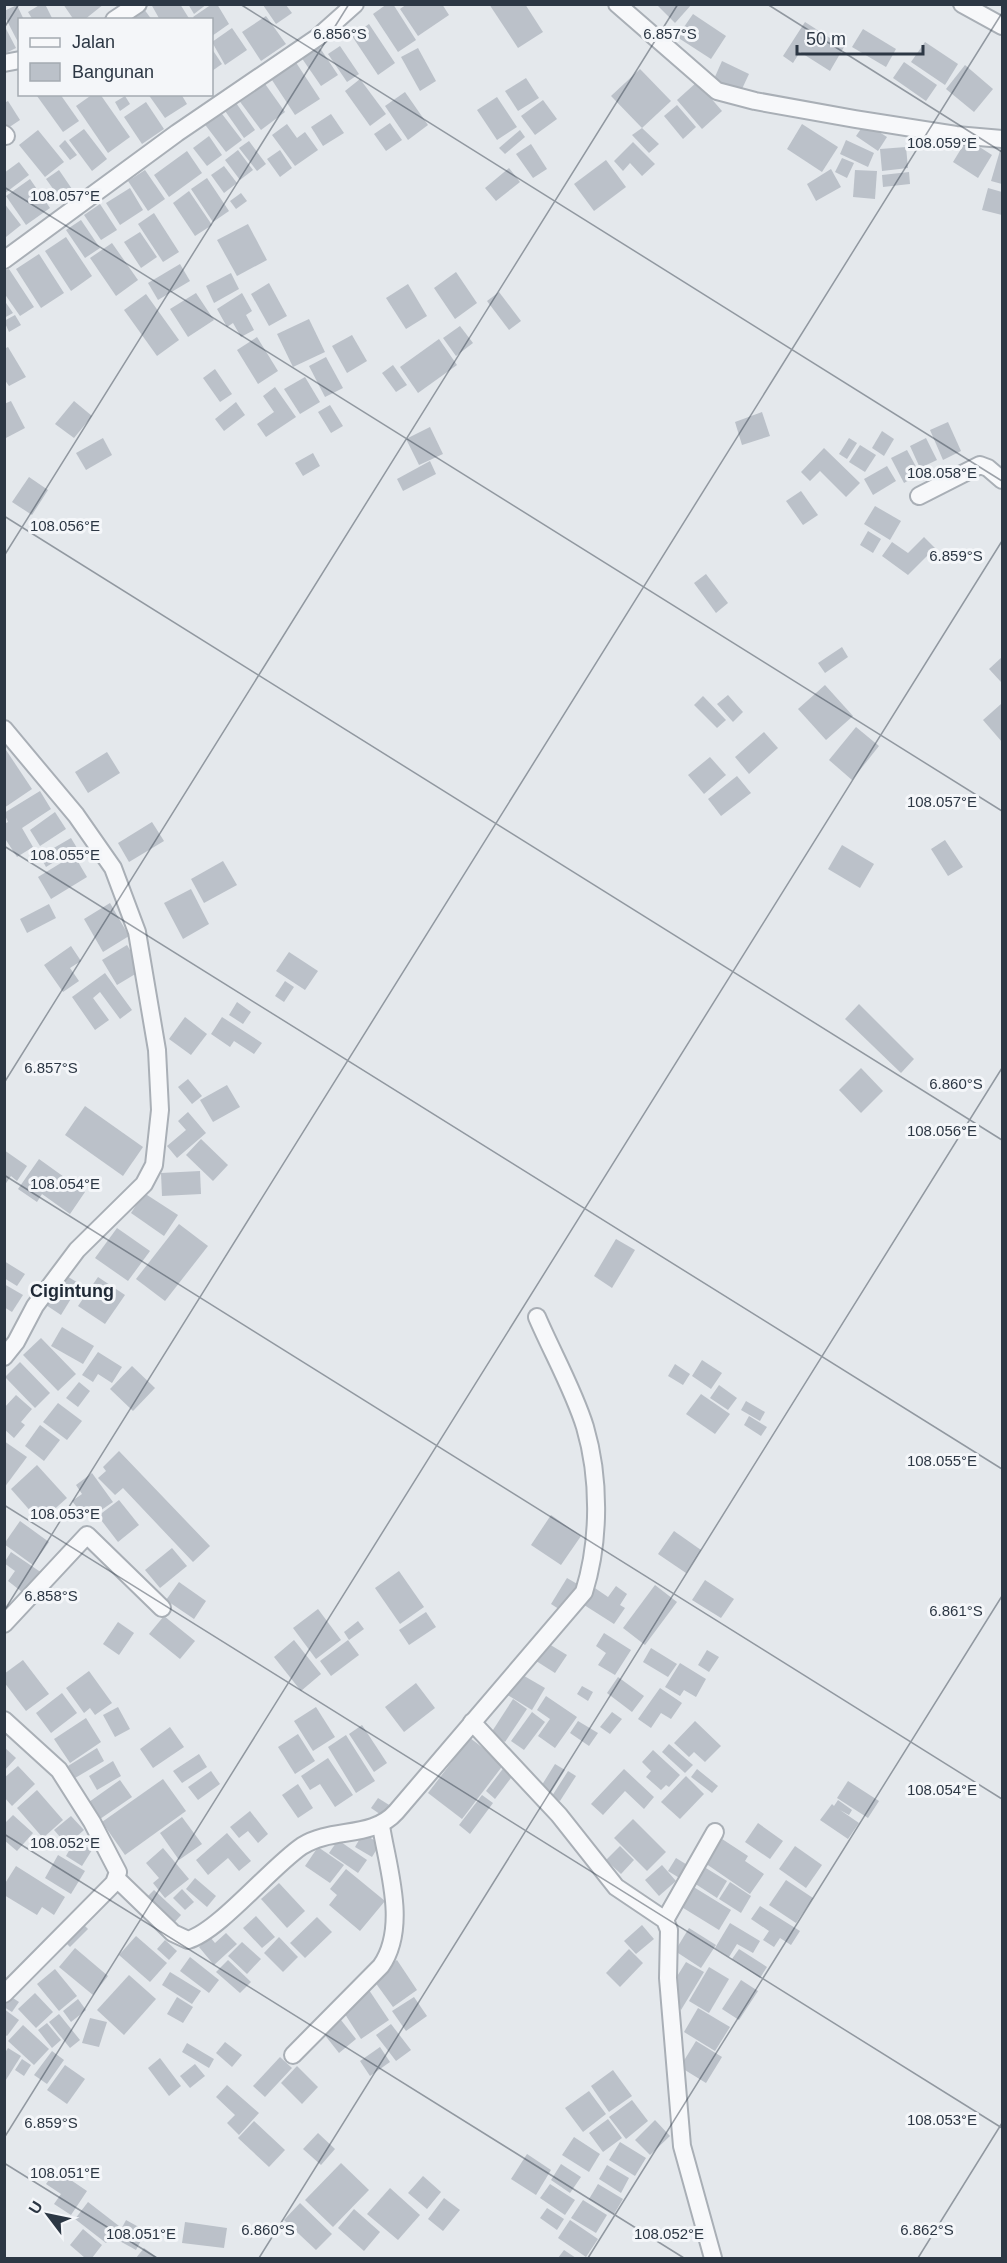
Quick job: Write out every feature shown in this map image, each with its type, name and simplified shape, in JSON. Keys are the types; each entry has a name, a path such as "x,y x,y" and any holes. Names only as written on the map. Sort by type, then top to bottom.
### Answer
{"street":[{"path":"117,18 138,4"},
{"path":"4,260 177,133 318,37 355,4"},
{"path":"616,4 717,91 855,119 956,135 1002,139"},
{"path":"962,4 1002,26"},
{"path":"919,496 980,465 988,468 1002,480"},
{"path":"4,729 76,814 113,868 137,932 157,1050 160,1110 154,1166 144,1184 77,1250 35,1306 16,1342 4,1357"},
{"path":"117,1879 173,1933 188,1940 195,1938 211,1925 303,1846 334,1834 381,1826 396,1812 584,1592 589,1575 596,1491 585,1427 537,1317"},
{"path":"4,1624 87,1535 162,1608"},
{"path":"4,1720 59,1770 117,1868 117,1879 4,1994"},
{"path":"471,1722 559,1815 616,1887 664,1920 669,1930 668,1978 682,2146 713,2259"},
{"path":"293,2055 381,1966 390,1953 395,1910 381,1826"},
{"path":"664,1920 715,1832"}],"building":[{"path":"45,4 52,18 32,18 28,12"},
{"path":"63,4 104,4 86,18 73,18"},
{"path":"151,4 180,4 189,18 159,18"},
{"path":"188,4 207,4 194,14"},
{"path":"212,4 217,4 229,24 213,35 213,18 193,17"},
{"path":"387,4 393,4 416,40 398,52 373,14"},
{"path":"407,4 442,4 449,15 418,36 400,9"},
{"path":"489,4 525,4 543,32 518,48"},
{"path":"656,4 692,4 675,23"},
{"path":"17,5 23,18 18,18 18,42 4,15 4,11"},
{"path":"141,5 151,18 125,18"},
{"path":"263,5 286,5 292,13 276,24"},
{"path":"693,14 726,36 711,59 677,37"},
{"path":"266,16 286,44 261,61 242,32"},
{"path":"805,22 844,47 830,71 800,52 793,63 783,56"},
{"path":"369,24 395,63 378,75 352,36"},
{"path":"4,25 16,48 4,54"},
{"path":"232,28 247,50 225,65 213,41"},
{"path":"863,29 896,49 886,67 852,47"},
{"path":"925,42 958,64 945,85 911,62"},
{"path":"318,45 338,75 321,86 301,57"},
{"path":"340,46 359,74 347,82 328,54"},
{"path":"418,48 436,81 420,91 401,57"},
{"path":"213,50 222,64 213,70"},
{"path":"295,61 320,99 295,115 270,77"},
{"path":"722,61 749,74 741,91 714,79"},
{"path":"904,62 937,85 926,101 893,78"},
{"path":"965,65 993,89 974,112 946,89"},
{"path":"640,69 671,101 642,128 611,96"},
{"path":"526,78 539,98 518,111 505,91"},
{"path":"360,79 386,114 370,126 345,91"},
{"path":"263,81 285,112 261,130 238,99"},
{"path":"697,82 722,111 702,129 677,100"},
{"path":"405,92 428,125 408,140 385,106"},
{"path":"37,96 61,96 79,121 63,132"},
{"path":"90,96 101,96 130,137 108,153 76,106"},
{"path":"125,96 130,104 120,111 115,102"},
{"path":"149,96 182,96 187,104 165,118"},
{"path":"497,97 517,127 497,140 477,110"},
{"path":"234,100 255,130 244,138 223,108"},
{"path":"543,100 557,119 535,135 521,116"},
{"path":"8,101 20,120 8,128 4,123 4,103"},
{"path":"146,102 164,129 142,144 124,117"},
{"path":"677,105 696,127 683,139 664,116"},
{"path":"219,110 242,140 226,152 203,122"},
{"path":"331,114 344,133 323,146 311,127"},
{"path":"390,123 402,140 386,151 374,134"},
{"path":"865,123 887,137 878,151 856,136"},
{"path":"287,124 297,138 305,132 318,150 295,166 272,135"},
{"path":"802,124 838,147 822,172 787,149"},
{"path":"642,128 659,144 649,153 632,135"},
{"path":"84,129 107,159 92,171 69,140"},
{"path":"38,130 64,162 45,177 19,145"},
{"path":"520,130 525,137 505,154 499,148"},
{"path":"209,136 222,155 207,166 193,148"},
{"path":"967,139 992,155 978,178 953,162"},
{"path":"65,140 77,155 70,160 59,146"},
{"path":"846,140 874,153 868,167 840,154"},
{"path":"249,141 266,164 257,171 239,148"},
{"path":"633,142 655,164 642,176 630,163 623,171 614,161"},
{"path":"531,144 547,169 533,178 516,154"},
{"path":"1002,144 1002,184 991,181"},
{"path":"906,147 908,168 882,171 880,149"},
{"path":"238,150 253,170 240,180 225,160"},
{"path":"280,150 292,168 280,177 267,159"},
{"path":"187,151 202,173 169,197 154,175"},
{"path":"842,158 854,163 847,178 835,172"},
{"path":"606,160 626,187 594,211 574,184"},
{"path":"19,162 29,175 4,194 4,173"},
{"path":"224,166 237,183 224,193 211,175"},
{"path":"509,168 520,182 496,201 485,188"},
{"path":"831,169 841,187 816,201 807,184"},
{"path":"59,170 72,189 59,197 46,179"},
{"path":"145,170 165,199 148,211 128,181"},
{"path":"855,170 877,171 875,199 853,197"},
{"path":"909,172 910,184 883,187 882,175"},
{"path":"207,178 229,211 213,222 191,189"},
{"path":"30,179 50,208 26,225 6,196"},
{"path":"130,188 143,210 120,225 106,203"},
{"path":"988,188 1002,192 1002,215 982,210"},
{"path":"189,191 212,225 195,236 173,203"},
{"path":"241,193 247,201 236,209 230,201"},
{"path":"4,203 21,225 6,237 4,235"},
{"path":"100,204 117,230 101,240 84,215"},
{"path":"154,213 179,252 163,262 138,224"},
{"path":"81,220 100,248 85,258 66,230"},
{"path":"248,224 267,260 237,276 217,240"},
{"path":"140,232 157,257 141,268 124,242"},
{"path":"66,237 92,276 71,291 45,251"},
{"path":"112,243 138,280 116,296 90,258"},
{"path":"39,254 64,293 41,308 16,269"},
{"path":"180,264 190,281 158,300 148,283"},
{"path":"9,269 34,307 20,316 4,293 4,271"},
{"path":"456,272 477,303 455,319 434,288"},
{"path":"231,273 239,289 214,303 206,286"},
{"path":"269,283 287,316 269,326 251,294"},
{"path":"408,284 427,316 406,329 386,298"},
{"path":"499,292 521,321 509,330 487,301"},
{"path":"196,293 214,320 188,337 170,309"},
{"path":"242,293 252,311 246,315 254,330 241,337 233,323 227,327 217,309"},
{"path":"146,294 179,340 157,356 124,310"},
{"path":"4,300 13,313 4,318"},
{"path":"15,315 21,325 9,332 4,321"},
{"path":"309,319 325,352 293,367 277,334"},
{"path":"460,326 473,343 456,356 443,338"},
{"path":"352,335 367,361 347,373 332,346"},
{"path":"257,337 278,371 258,384 237,350"},
{"path":"439,339 457,365 418,393 400,367"},
{"path":"8,347 26,377 9,386 4,379 4,349"},
{"path":"326,357 343,388 325,397 309,366"},
{"path":"393,365 407,385 396,392 382,373"},
{"path":"215,369 232,394 220,402 203,378"},
{"path":"305,377 320,402 300,414 284,389"},
{"path":"275,387 296,417 266,437 257,424 274,412 263,396"},
{"path":"11,401 25,428 4,439 4,404"},
{"path":"74,401 92,416 74,438 55,424"},
{"path":"236,402 245,415 224,431 215,419"},
{"path":"330,405 343,426 331,433 318,412"},
{"path":"762,412 770,436 742,445 735,422"},
{"path":"948,422 961,451 943,460 930,430"},
{"path":"430,427 443,454 419,465 406,439"},
{"path":"882,431 894,439 884,456 872,448"},
{"path":"103,438 112,455 86,470 76,453"},
{"path":"849,438 857,443 847,459 839,454"},
{"path":"926,438 937,460 920,468 910,446"},
{"path":"860,445 876,455 865,472 849,462"},
{"path":"824,448 860,483 846,497 820,471 810,481 801,472"},
{"path":"907,450 920,474 904,483 891,458"},
{"path":"313,453 320,466 303,476 295,463"},
{"path":"430,461 436,474 403,491 397,479"},
{"path":"887,466 896,481 873,495 864,479"},
{"path":"29,477 48,490 32,515 12,502"},
{"path":"801,491 818,515 803,525 786,501"},
{"path":"875,506 901,521 890,540 864,524"},
{"path":"868,531 881,539 873,553 860,545"},
{"path":"924,537 935,548 908,575 882,556 892,542 908,553"},
{"path":"706,574 728,603 716,613 694,583"},
{"path":"842,647 848,657 825,673 818,663"},
{"path":"1002,657 1002,680 1001,682 989,669"},
{"path":"825,685 853,716 826,740 798,709"},
{"path":"728,695 743,712 733,722 717,704"},
{"path":"703,696 726,720 717,728 694,705"},
{"path":"1001,704 1002,706 1002,742 983,720"},
{"path":"856,727 879,746 852,780 829,760"},
{"path":"764,732 778,748 749,774 735,757"},
{"path":"4,747 32,789 4,808"},
{"path":"107,752 120,773 88,793 75,772"},
{"path":"710,757 726,775 704,794 688,775"},
{"path":"737,776 751,793 721,816 708,799"},
{"path":"40,791 51,809 22,828 33,847 17,857 4,837 4,824 8,822 4,813"},
{"path":"55,812 66,829 40,846 30,830"},
{"path":"152,822 164,841 129,862 118,843"},
{"path":"71,838 77,848 46,867 40,856"},
{"path":"945,840 963,867 948,876 931,849"},
{"path":"842,845 874,864 860,888 828,869"},
{"path":"74,855 87,877 51,899 38,877"},
{"path":"223,861 237,885 204,903 191,879"},
{"path":"191,889 209,924 183,939 164,903"},
{"path":"110,903 129,936 103,952 84,919"},
{"path":"49,904 56,918 27,933 20,919"},
{"path":"127,945 142,970 117,985 102,960"},
{"path":"71,946 81,961 70,968 79,981 63,992 44,965"},
{"path":"289,952 318,971 305,990 276,971"},
{"path":"105,973 132,1010 120,1019 100,992 93,998 109,1020 95,1030 72,997"},
{"path":"285,981 294,987 284,1002 275,996"},
{"path":"237,1002 251,1012 243,1024 229,1015"},
{"path":"859,1004 914,1059 901,1073 845,1019"},
{"path":"185,1017 207,1034 191,1055 169,1039"},
{"path":"222,1017 262,1043 254,1054 234,1041 230,1047 211,1034"},
{"path":"861,1068 883,1091 861,1113 839,1090"},
{"path":"188,1079 202,1096 192,1104 178,1087"},
{"path":"227,1085 240,1107 213,1122 200,1100"},
{"path":"85,1106 143,1147 123,1176 65,1135"},
{"path":"188,1112 206,1133 177,1158 167,1146 186,1130 178,1121"},
{"path":"201,1139 228,1165 213,1181 186,1155"},
{"path":"4,1150 27,1166 17,1181 11,1176 4,1186"},
{"path":"39,1159 85,1192 70,1214 42,1194 37,1202 18,1189"},
{"path":"200,1171 201,1194 162,1196 161,1173"},
{"path":"144,1193 178,1215 164,1236 131,1213"},
{"path":"179,1224 208,1246 165,1301 136,1279"},
{"path":"117,1228 150,1251 128,1281 95,1258"},
{"path":"616,1239 635,1250 612,1288 594,1276"},
{"path":"4,1261 25,1274 17,1286 4,1278"},
{"path":"65,1275 80,1284 61,1315 46,1305"},
{"path":"98,1277 125,1295 105,1324 78,1306"},
{"path":"4,1284 23,1295 12,1312 4,1307"},
{"path":"62,1327 94,1346 83,1364 51,1346"},
{"path":"41,1338 76,1374 58,1391 23,1355"},
{"path":"98,1352 122,1367 112,1383 98,1374 93,1382 82,1375"},
{"path":"702,1360 722,1373 711,1389 692,1376"},
{"path":"20,1362 50,1393 35,1408 5,1377"},
{"path":"675,1364 690,1374 683,1385 668,1376"},
{"path":"132,1366 155,1388 133,1411 110,1389"},
{"path":"79,1382 90,1391 78,1407 66,1398"},
{"path":"719,1385 737,1398 728,1410 710,1398"},
{"path":"701,1394 730,1414 715,1434 686,1414"},
{"path":"16,1395 32,1409 21,1422 25,1425 14,1438 4,1429 4,1408"},
{"path":"746,1401 765,1412 760,1421 741,1410"},
{"path":"58,1403 82,1421 67,1440 43,1422"},
{"path":"749,1416 767,1427 761,1436 744,1425"},
{"path":"40,1425 60,1440 44,1461 25,1446"},
{"path":"4,1441 27,1457 4,1488"},
{"path":"119,1451 210,1546 193,1562 123,1488 115,1495 98,1478 106,1471 103,1467"},
{"path":"37,1465 67,1498 40,1522 11,1489"},
{"path":"92,1473 113,1502 97,1513 93,1508 83,1515 72,1501 82,1494 76,1485"},
{"path":"119,1500 139,1525 118,1542 98,1516"},
{"path":"551,1515 581,1536 561,1565 531,1545"},
{"path":"20,1521 49,1542 33,1565 4,1544"},
{"path":"674,1531 701,1550 686,1573 658,1554"},
{"path":"172,1548 187,1566 160,1588 145,1570"},
{"path":"11,1552 42,1573 26,1595 8,1581 15,1571 4,1563"},
{"path":"399,1571 424,1607 400,1624 375,1588"},
{"path":"567,1578 579,1585 562,1611 551,1604"},
{"path":"705,1580 734,1599 721,1618 692,1600"},
{"path":"179,1582 206,1601 194,1619 166,1600"},
{"path":"655,1585 677,1602 645,1645 623,1628"},
{"path":"592,1586 608,1597 616,1586 627,1594 620,1605 625,1608 614,1624 581,1603"},
{"path":"318,1609 341,1640 316,1659 293,1628"},
{"path":"426,1612 436,1627 409,1645 399,1630"},
{"path":"164,1616 195,1641 180,1659 149,1634"},
{"path":"358,1621 364,1629 349,1640 344,1632"},
{"path":"118,1622 134,1633 119,1655 103,1644"},
{"path":"604,1633 631,1650 615,1675 598,1665 606,1653 596,1646"},
{"path":"294,1640 321,1674 301,1691 274,1657"},
{"path":"348,1640 359,1655 331,1676 320,1661"},
{"path":"544,1641 567,1655 555,1673 533,1659"},
{"path":"651,1648 677,1664 668,1677 643,1662"},
{"path":"707,1650 719,1657 709,1672 698,1665"},
{"path":"23,1660 49,1694 26,1711 4,1682 4,1674"},
{"path":"680,1663 706,1679 696,1697 684,1690 680,1696 665,1687"},
{"path":"89,1671 112,1703 95,1715 90,1708 84,1713 66,1688"},
{"path":"519,1673 545,1688 532,1710 506,1694"},
{"path":"618,1677 644,1696 632,1712 607,1693"},
{"path":"416,1683 435,1708 404,1732 385,1707"},
{"path":"582,1686 593,1692 588,1701 577,1694"},
{"path":"660,1688 682,1703 671,1719 661,1713 651,1728 638,1719"},
{"path":"62,1693 77,1713 51,1733 36,1713"},
{"path":"546,1696 577,1717 555,1748 538,1736 550,1719 537,1710"},
{"path":"513,1699 527,1709 505,1742 491,1733"},
{"path":"118,1707 130,1729 115,1737 103,1715"},
{"path":"316,1707 335,1737 313,1751 294,1721"},
{"path":"532,1712 545,1722 524,1750 511,1741"},
{"path":"612,1712 622,1719 610,1734 600,1727"},
{"path":"86,1718 101,1742 70,1763 54,1739"},
{"path":"578,1721 598,1733 589,1746 570,1733"},
{"path":"695,1721 721,1746 705,1762 694,1752 689,1757 674,1743"},
{"path":"362,1725 387,1763 374,1772 349,1734"},
{"path":"170,1727 184,1747 153,1768 140,1749"},
{"path":"298,1734 315,1761 295,1774 278,1747"},
{"path":"346,1735 375,1781 356,1793 328,1747"},
{"path":"470,1738 504,1764 462,1819 428,1793"},
{"path":"669,1744 693,1765 685,1773 662,1752"},
{"path":"4,1747 16,1758 4,1771"},
{"path":"97,1748 104,1761 75,1778 68,1766"},
{"path":"653,1750 680,1775 669,1787 666,1785 661,1790 646,1777 651,1771 642,1762"},
{"path":"199,1754 207,1767 182,1783 173,1771"},
{"path":"328,1758 353,1795 335,1807 320,1784 310,1790 301,1776"},
{"path":"113,1761 121,1776 97,1790 89,1776"},
{"path":"555,1764 565,1770 550,1794 540,1788"},
{"path":"18,1766 35,1784 12,1806 4,1797 4,1778"},
{"path":"505,1766 514,1774 495,1799 486,1791"},
{"path":"624,1769 654,1797 644,1809 625,1791 603,1815 591,1804"},
{"path":"697,1769 718,1786 712,1793 691,1777"},
{"path":"211,1771 220,1784 198,1800 188,1787"},
{"path":"568,1771 576,1776 560,1801 552,1796"},
{"path":"686,1776 704,1794 680,1819 661,1802"},
{"path":"163,1779 186,1811 125,1855 102,1822"},
{"path":"120,1780 132,1797 100,1819 89,1802"},
{"path":"848,1781 879,1801 868,1818 837,1798"},
{"path":"298,1784 313,1808 298,1818 282,1795"},
{"path":"37,1790 63,1820 43,1838 17,1808"},
{"path":"482,1795 493,1803 470,1834 459,1825"},
{"path":"378,1798 394,1808 387,1819 371,1808"},
{"path":"838,1800 852,1810 849,1815 840,1810 859,1823 848,1839 820,1820"},
{"path":"250,1811 268,1834 258,1843 248,1831 239,1838 230,1827"},
{"path":"13,1815 33,1833 17,1851 4,1840 4,1824"},
{"path":"71,1816 84,1830 67,1845 54,1830"},
{"path":"182,1817 202,1844 179,1860 160,1833"},
{"path":"633,1819 666,1852 647,1871 614,1838"},
{"path":"758,1823 783,1841 770,1859 745,1842"},
{"path":"227,1833 251,1861 239,1871 228,1858 208,1875 196,1860"},
{"path":"363,1833 380,1844 372,1857 355,1847"},
{"path":"719,1837 748,1856 745,1861 764,1874 750,1894 702,1861"},
{"path":"75,1840 92,1850 82,1866 66,1856"},
{"path":"338,1840 367,1860 358,1873 329,1853"},
{"path":"620,1846 634,1860 621,1874 606,1860"},
{"path":"795,1846 822,1865 806,1888 779,1869"},
{"path":"318,1847 344,1865 330,1883 305,1866"},
{"path":"163,1848 189,1879 165,1898 153,1883 159,1878 146,1863"},
{"path":"58,1855 85,1871 71,1894 45,1878"},
{"path":"676,1858 689,1866 681,1879 668,1871"},
{"path":"662,1865 676,1881 659,1896 645,1880"},
{"path":"701,1865 727,1881 717,1898 691,1881"},
{"path":"16,1866 65,1897 54,1915 42,1907 37,1915 4,1895 4,1885"},
{"path":"346,1869 385,1901 360,1931 329,1905 337,1895 330,1889"},
{"path":"195,1878 216,1896 207,1907 186,1889"},
{"path":"786,1880 813,1898 796,1923 769,1905"},
{"path":"730,1882 751,1896 741,1913 719,1899"},
{"path":"279,1883 305,1911 287,1928 261,1899"},
{"path":"692,1886 731,1910 719,1930 680,1906"},
{"path":"182,1889 194,1902 185,1910 173,1898"},
{"path":"154,1890 181,1915 173,1924 146,1898"},
{"path":"760,1906 800,1931 791,1945 780,1938 774,1947 763,1940 769,1931 751,1919"},
{"path":"256,1916 275,1937 262,1948 243,1928"},
{"path":"317,1917 332,1932 305,1958 290,1943"},
{"path":"80,1921 88,1929 70,1947 62,1939"},
{"path":"730,1923 760,1941 753,1953 737,1944 729,1957 715,1948"},
{"path":"642,1925 654,1939 636,1954 624,1941"},
{"path":"689,1928 716,1945 701,1968 675,1951"},
{"path":"226,1933 237,1944 214,1965 199,1947 210,1937 215,1943"},
{"path":"136,1936 167,1963 150,1982 119,1955"},
{"path":"279,1937 298,1957 283,1972 264,1953"},
{"path":"165,1940 177,1951 169,1960 157,1949"},
{"path":"242,1942 261,1959 247,1974 228,1956"},
{"path":"75,1948 108,1976 93,1995 59,1967"},
{"path":"629,1949 643,1963 620,1987 606,1973"},
{"path":"739,1949 767,1967 760,1978 732,1959"},
{"path":"190,1957 219,1980 209,1993 180,1971"},
{"path":"228,1960 251,1982 240,1993 216,1972"},
{"path":"397,1960 417,1990 393,2007 372,1978"},
{"path":"686,1962 704,1972 681,2010 671,1986"},
{"path":"709,1967 729,1979 709,2013 689,2001"},
{"path":"55,1969 77,1996 59,2011 37,1984"},
{"path":"170,1972 201,1991 192,2004 162,1985"},
{"path":"129,1975 156,1999 124,2035 97,2010"},
{"path":"741,1980 758,1991 739,2020 722,2009"},
{"path":"369,1990 389,2020 361,2039 341,2008"},
{"path":"35,1993 53,2012 36,2028 18,2009"},
{"path":"10,1996 19,2002 12,2012 4,2007"},
{"path":"177,1997 193,2007 183,2023 167,2014"},
{"path":"414,1997 427,2016 406,2031 392,2011"},
{"path":"78,1999 86,2010 71,2022 63,2011"},
{"path":"698,2008 730,2027 715,2051 684,2032"},
{"path":"4,2009 19,2020 7,2036 4,2034"},
{"path":"59,2014 80,2040 70,2048 49,2022"},
{"path":"337,2015 356,2039 339,2053 320,2029"},
{"path":"90,2018 107,2022 99,2047 82,2043"},
{"path":"47,2023 61,2040 52,2048 38,2030"},
{"path":"391,2024 411,2050 396,2061 376,2035"},
{"path":"23,2025 49,2049 34,2065 8,2041"},
{"path":"696,2041 722,2057 706,2083 680,2067"},
{"path":"225,2042 242,2055 232,2067 216,2053"},
{"path":"187,2043 214,2059 209,2068 182,2052"},
{"path":"380,2047 390,2062 370,2076 360,2061"},
{"path":"8,2048 21,2056 4,2083 4,2054"},
{"path":"52,2051 64,2060 47,2084 34,2075"},
{"path":"280,2057 292,2068 265,2097 253,2086"},
{"path":"160,2058 181,2086 169,2096 148,2068"},
{"path":"22,2059 31,2065 24,2076 15,2070"},
{"path":"195,2064 205,2076 190,2088 180,2076"},
{"path":"65,2065 85,2079 67,2104 47,2090"},
{"path":"297,2066 318,2087 302,2104 281,2083"},
{"path":"613,2070 632,2096 609,2112 591,2086"},
{"path":"227,2085 259,2113 239,2135 227,2123 235,2115 216,2097"},
{"path":"589,2091 606,2114 583,2132 565,2108"},
{"path":"632,2100 648,2121 626,2139 609,2117"},
{"path":"608,2119 622,2138 603,2152 589,2133"},
{"path":"655,2120 670,2136 650,2155 635,2140"},
{"path":"254,2121 285,2150 269,2167 238,2138"},
{"path":"318,2133 335,2149 321,2165 303,2149"},
{"path":"574,2137 600,2154 589,2172 562,2155"},
{"path":"620,2142 646,2158 635,2176 609,2160"},
{"path":"527,2154 551,2170 536,2195 511,2179"},
{"path":"341,2163 369,2190 333,2227 305,2200"},
{"path":"561,2164 581,2177 570,2193 551,2180"},
{"path":"607,2165 629,2178 621,2193 599,2179"},
{"path":"56,2170 87,2191 71,2215 54,2204 61,2194 46,2184"},
{"path":"423,2176 441,2192 427,2209 408,2193"},
{"path":"550,2184 575,2200 565,2215 540,2198"},
{"path":"598,2184 623,2199 614,2214 589,2199"},
{"path":"390,2188 420,2215 398,2240 367,2214"},
{"path":"444,2198 460,2210 443,2231 428,2219"},
{"path":"583,2200 607,2215 596,2233 571,2218"},
{"path":"88,2202 119,2226 106,2243 75,2219"},
{"path":"300,2203 332,2234 316,2250 284,2220"},
{"path":"547,2208 564,2219 557,2230 540,2218"},
{"path":"354,2209 380,2232 364,2251 338,2228"},
{"path":"126,2220 146,2231 136,2250 116,2239"},
{"path":"570,2220 598,2239 586,2257 558,2238"},
{"path":"185,2222 227,2228 224,2248 182,2243"},
{"path":"83,2229 102,2245 92,2258 85,2258 70,2245"},
{"path":"144,2248 158,2258 136,2258"},
{"path":"564,2250 576,2258 558,2258"}],"district":[{"name":"Cigintung","path":"72,1291"}]}
